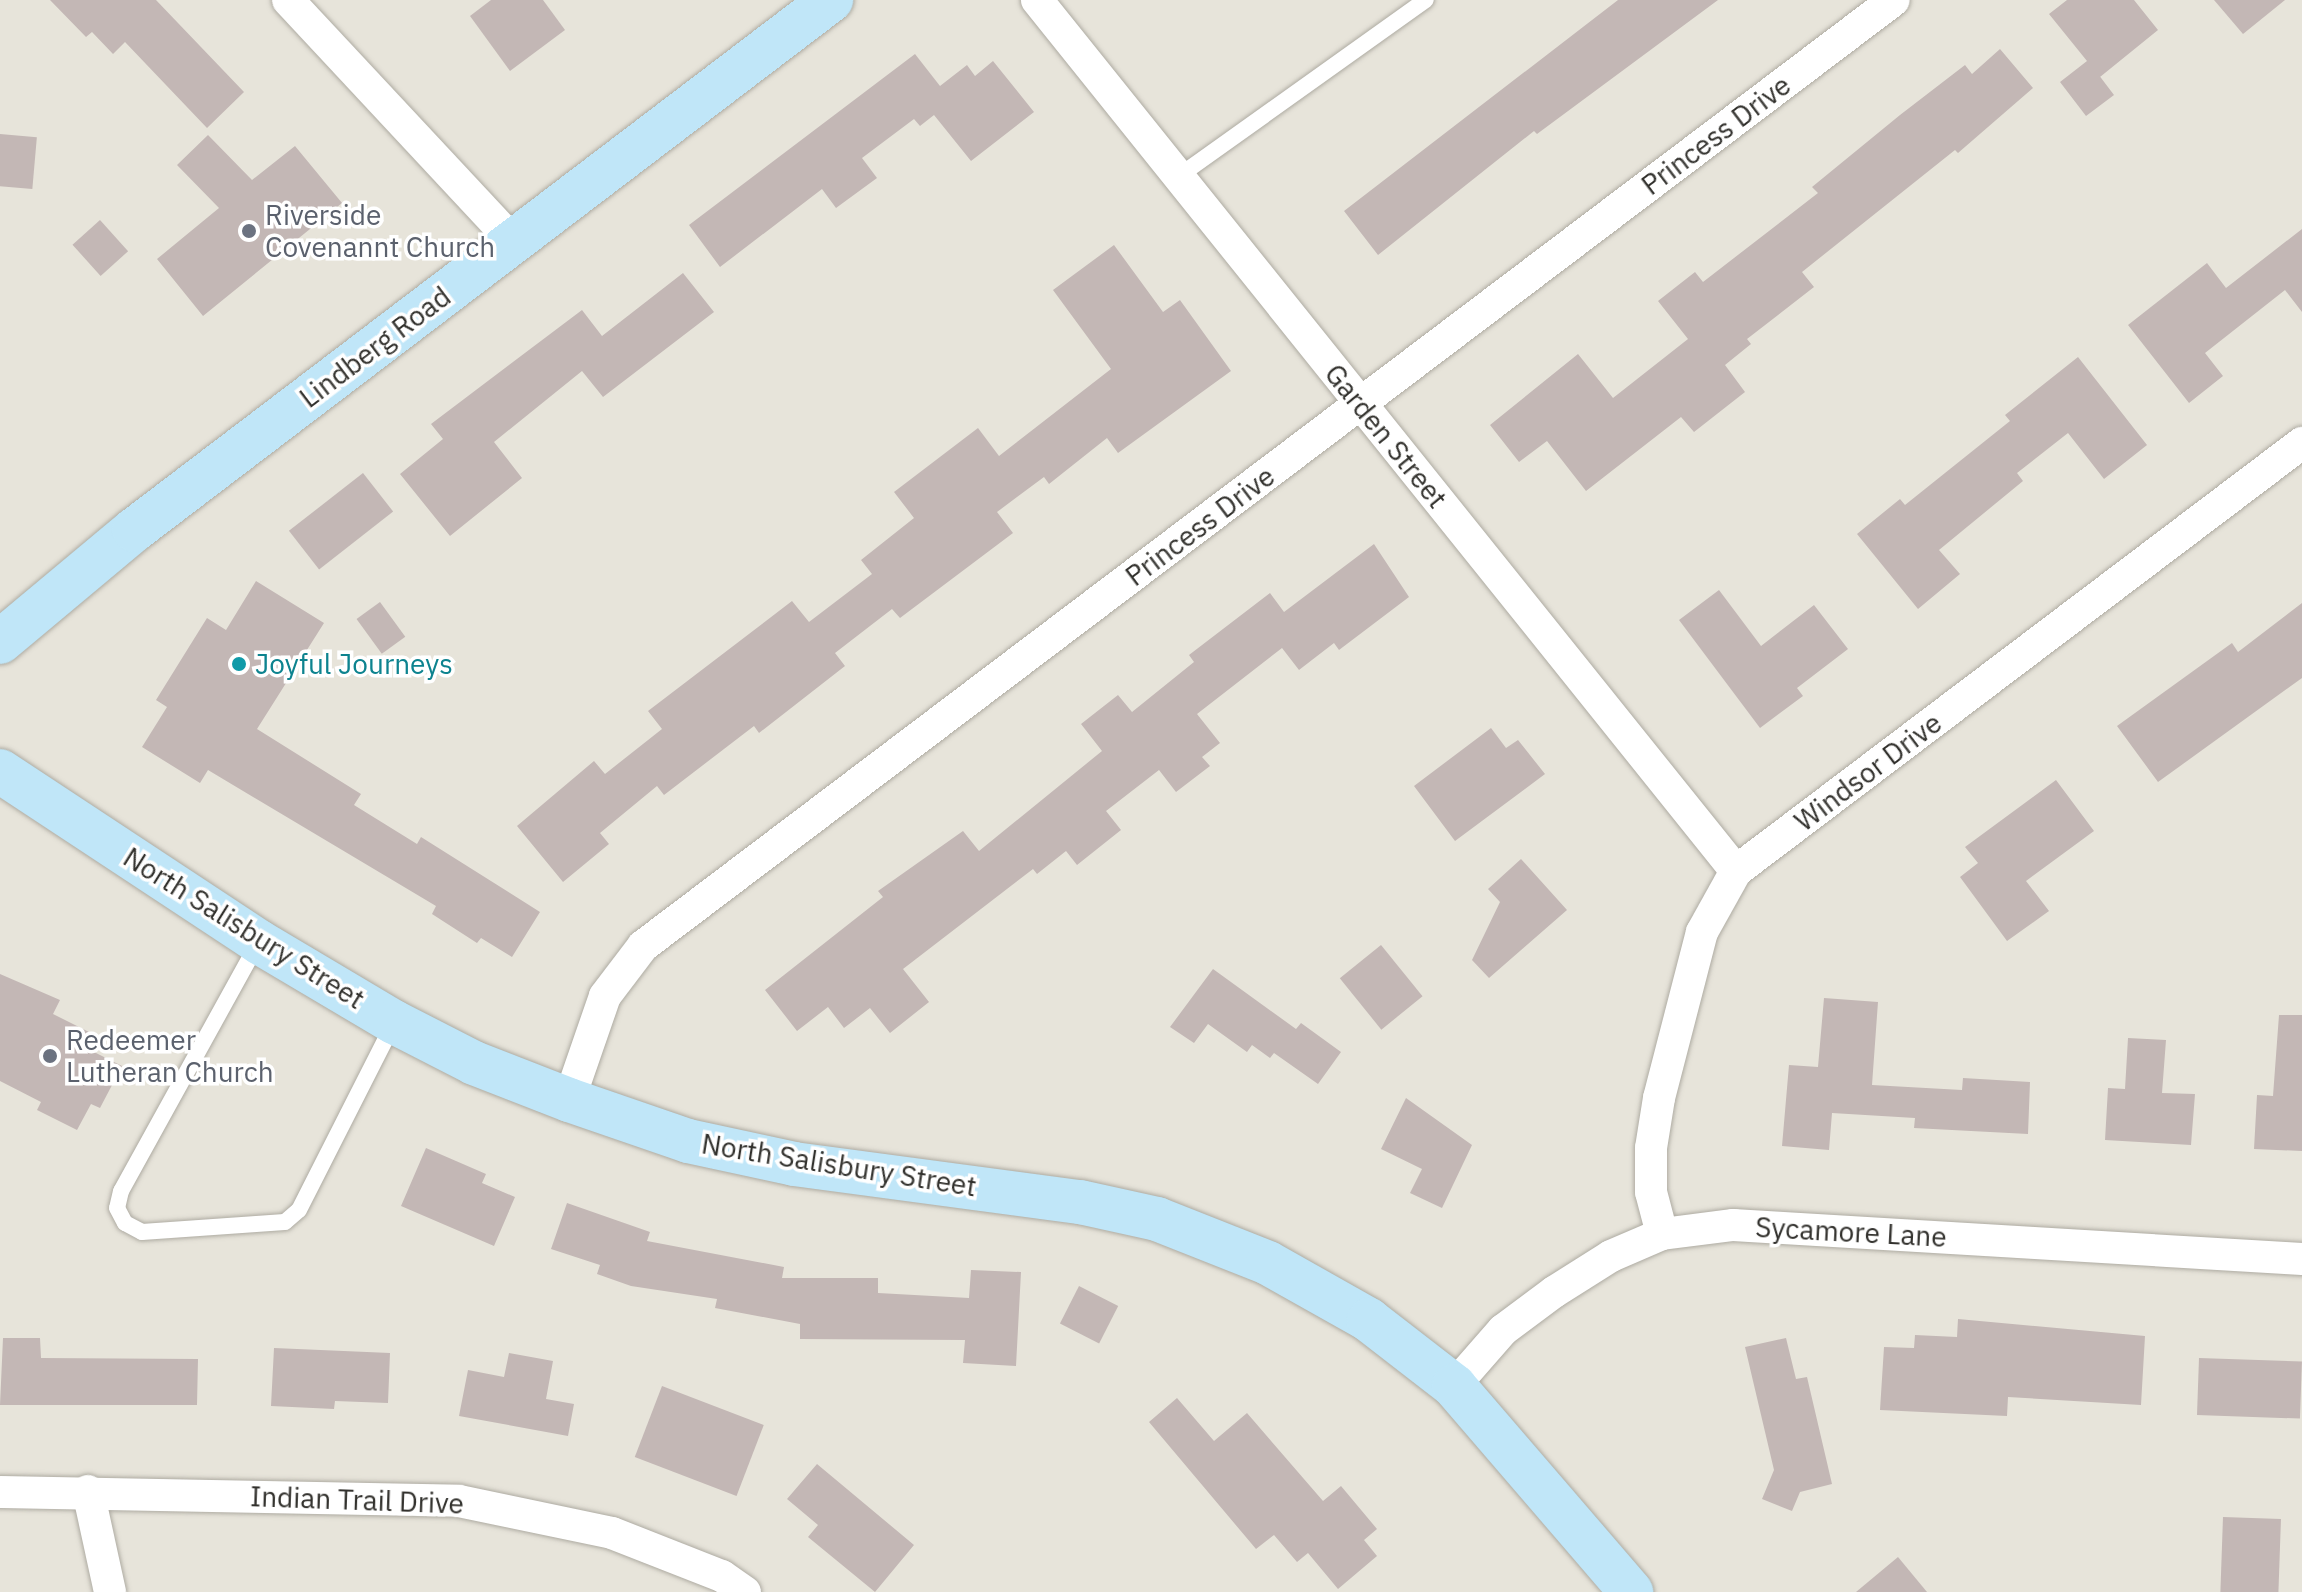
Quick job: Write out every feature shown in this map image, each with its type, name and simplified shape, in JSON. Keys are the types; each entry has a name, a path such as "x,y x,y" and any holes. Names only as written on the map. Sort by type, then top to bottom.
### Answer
{"street":[{"path":"288,0 514,242"},
{"name":"Lindberg Road","path":"0,642 134,530 831,0"},
{"name":"Garden Street","path":"1037,0 1736,871"},
{"name":"Princess Drive","path":"569,1100 605,996 643,946 1894,0"},
{"name":"Windsor Drive","path":"1662,1234 1651,1192 1651,1148 1659,1098 1702,932 1736,871 2302,443"},
{"name":"North Salisbury Street","path":"0,771 259,942 394,1022 474,1063 569,1100 688,1141 794,1164 1080,1202 1157,1219 1268,1263 1369,1320 1454,1386 1631,1592"},
{"name":"Sycamore Lane","path":"1454,1386 1503,1330 1554,1292 1611,1256 1662,1234 1733,1225 2302,1259"},
{"path":"88,1491 110,1592"},
{"name":"Indian Trail Drive","path":"0,1492 88,1491 459,1501 612,1533 722,1576 745,1592"}],"lane":[{"path":"1179,176 1426,0"},
{"path":"259,942 121,1191 117,1208 125,1223 142,1232 285,1222 299,1210 394,1022"}],"building":[{"path":"50,0 156,0 244,92 207,128 125,42 113,54 92,32 86,37"},
{"path":"491,0 543,0 565,30 510,71 470,16"},
{"path":"1618,0 1718,0 1537,134 1534,131 1378,255 1344,211"},
{"path":"2067,0 2134,0 2158,30 2100,77 2114,95 2086,116 2060,82 2087,61 2049,14"},
{"path":"2214,0 2285,0 2243,34"},
{"path":"2000,49 2033,88 1958,153 1955,150 1802,272 1814,287 1747,339 1751,344 1725,365 1745,392 1694,432 1681,417 1586,491 1547,441 1519,462 1490,425 1578,354 1613,398 1688,339 1658,301 1695,272 1703,282 1818,193 1812,187 1900,115 1965,65 1972,74"},
{"path":"915,54 940,86 967,65 975,76 993,61 1034,112 971,161 934,115 920,126 914,119 862,158 877,178 836,208 822,189 720,267 689,225"},
{"path":"0,134 37,137 32,189 0,186"},
{"name":"Riverside Covenannt Church","path":"208,135 252,180 295,146 342,203 203,316 157,259 219,208 177,165"},
{"path":"100,220 128,251 101,276 73,245"},
{"path":"2302,229 2302,312 2285,290 2205,353 2223,376 2189,403 2128,325 2207,263 2226,288"},
{"path":"1114,245 1163,312 1180,300 1231,371 1118,453 1107,438 1049,484 1044,477 997,512 1013,533 900,618 892,609 835,653 845,666 759,733 754,726 664,795 657,786 600,833 609,844 563,882 517,826 594,761 605,774 662,729 648,711 792,601 809,622 872,574 861,560 914,518 894,492 978,428 999,456 1111,369 1053,290"},
{"path":"683,273 714,312 603,397 582,371 494,442 522,478 450,536 400,474 443,439 431,424 582,310 602,336"},
{"path":"2078,357 2147,445 2104,479 2068,433 2017,473 2023,481 1939,550 1960,574 1918,609 1857,534 1900,499 1905,505 2010,421 2005,415"},
{"path":"363,473 393,512 319,569 289,531"},
{"path":"1374,544 1409,597 1339,650 1334,643 1299,670 1282,648 1197,714 1220,743 1202,757 1210,766 1176,792 1159,770 1106,811 1121,830 1077,865 1066,851 1037,874 1033,869 903,969 929,1002 890,1033 870,1008 844,1028 828,1007 797,1031 765,990 883,897 878,891 963,831 979,851 1102,751 1081,724 1118,695 1132,712 1194,662 1189,655 1270,593 1284,612"},
{"path":"256,581 324,623 257,729 361,794 354,805 417,844 421,837 540,912 512,957 481,938 477,943 432,914 436,906 208,770 200,783 142,747 167,707 156,700 207,618 226,630"},
{"path":"1719,590 1761,646 1814,605 1848,649 1797,688 1803,696 1760,728 1679,620"},
{"path":"380,602 405,637 382,654 357,619"},
{"path":"2302,603 2302,678 2158,782 2117,726 2232,643 2238,652"},
{"path":"1491,728 1506,748 1518,740 1545,774 1455,841 1414,786"},
{"path":"2056,780 2094,831 2026,881 2049,911 2007,941 1960,877 1978,863 1965,847"},
{"path":"1521,859 1567,910 1489,978 1472,960 1500,902 1488,889"},
{"path":"1381,945 1423,996 1381,1030 1340,978"},
{"path":"1213,969 1296,1029 1301,1023 1341,1052 1318,1084 1274,1053 1270,1058 1252,1045 1247,1052 1208,1024 1194,1043 1170,1027"},
{"name":"Redeemer Lutheran Church","path":"0,974 60,1000 53,1014 93,1034 86,1048 122,1066 100,1108 91,1104 77,1130 37,1110 41,1102 0,1081"},
{"path":"1824,998 1878,1002 1872,1085 1962,1090 1963,1078 2030,1082 2028,1134 1914,1128 1915,1118 1832,1113 1829,1150 1782,1146 1789,1065 1818,1067"},
{"path":"2279,1015 2302,1015 2302,1151 2254,1149 2257,1095 2273,1096"},
{"path":"2128,1038 2166,1040 2162,1093 2195,1094 2191,1145 2105,1140 2108,1088 2125,1089"},
{"path":"1406,1098 1472,1145 1442,1208 1410,1193 1422,1169 1381,1149"},
{"path":"426,1148 486,1174 482,1183 515,1197 494,1246 401,1206"},
{"path":"567,1203 650,1232 647,1241 784,1267 782,1278 878,1278 878,1293 969,1298 971,1270 1021,1272 1016,1366 963,1363 965,1340 800,1339 800,1324 715,1308 717,1299 631,1286 597,1274 600,1265 551,1249"},
{"path":"1079,1286 1118,1306 1099,1343 1060,1323"},
{"path":"1958,1319 2145,1336 2141,1405 2008,1397 2007,1416 1880,1410 1884,1347 1914,1348 1915,1335 1957,1337"},
{"path":"3,1338 40,1338 41,1358 198,1359 197,1405 0,1405"},
{"path":"1786,1338 1796,1379 1807,1377 1832,1484 1800,1492 1792,1511 1762,1499 1774,1470 1745,1347"},
{"path":"274,1348 390,1353 388,1403 335,1401 334,1409 271,1406"},
{"path":"509,1353 553,1361 546,1399 574,1404 568,1436 459,1416 468,1370 504,1377"},
{"path":"2199,1358 2302,1362 2300,1419 2197,1415"},
{"path":"662,1386 764,1425 737,1496 635,1457"},
{"path":"1177,1398 1214,1441 1247,1413 1323,1501 1341,1486 1377,1529 1364,1540 1377,1556 1338,1589 1308,1553 1297,1562 1274,1535 1256,1549 1149,1422"},
{"path":"817,1464 914,1545 875,1592 808,1537 818,1525 787,1499"},
{"path":"2223,1517 2281,1519 2278,1592 2220,1592"},
{"path":"1898,1557 1927,1592 1856,1592"}],"place":[{"name":"Riverside Covenannt Church","path":"249,231"},
{"name":"Joyful Journeys","path":"239,664"},
{"name":"Redeemer Lutheran Church","path":"50,1056"}]}
